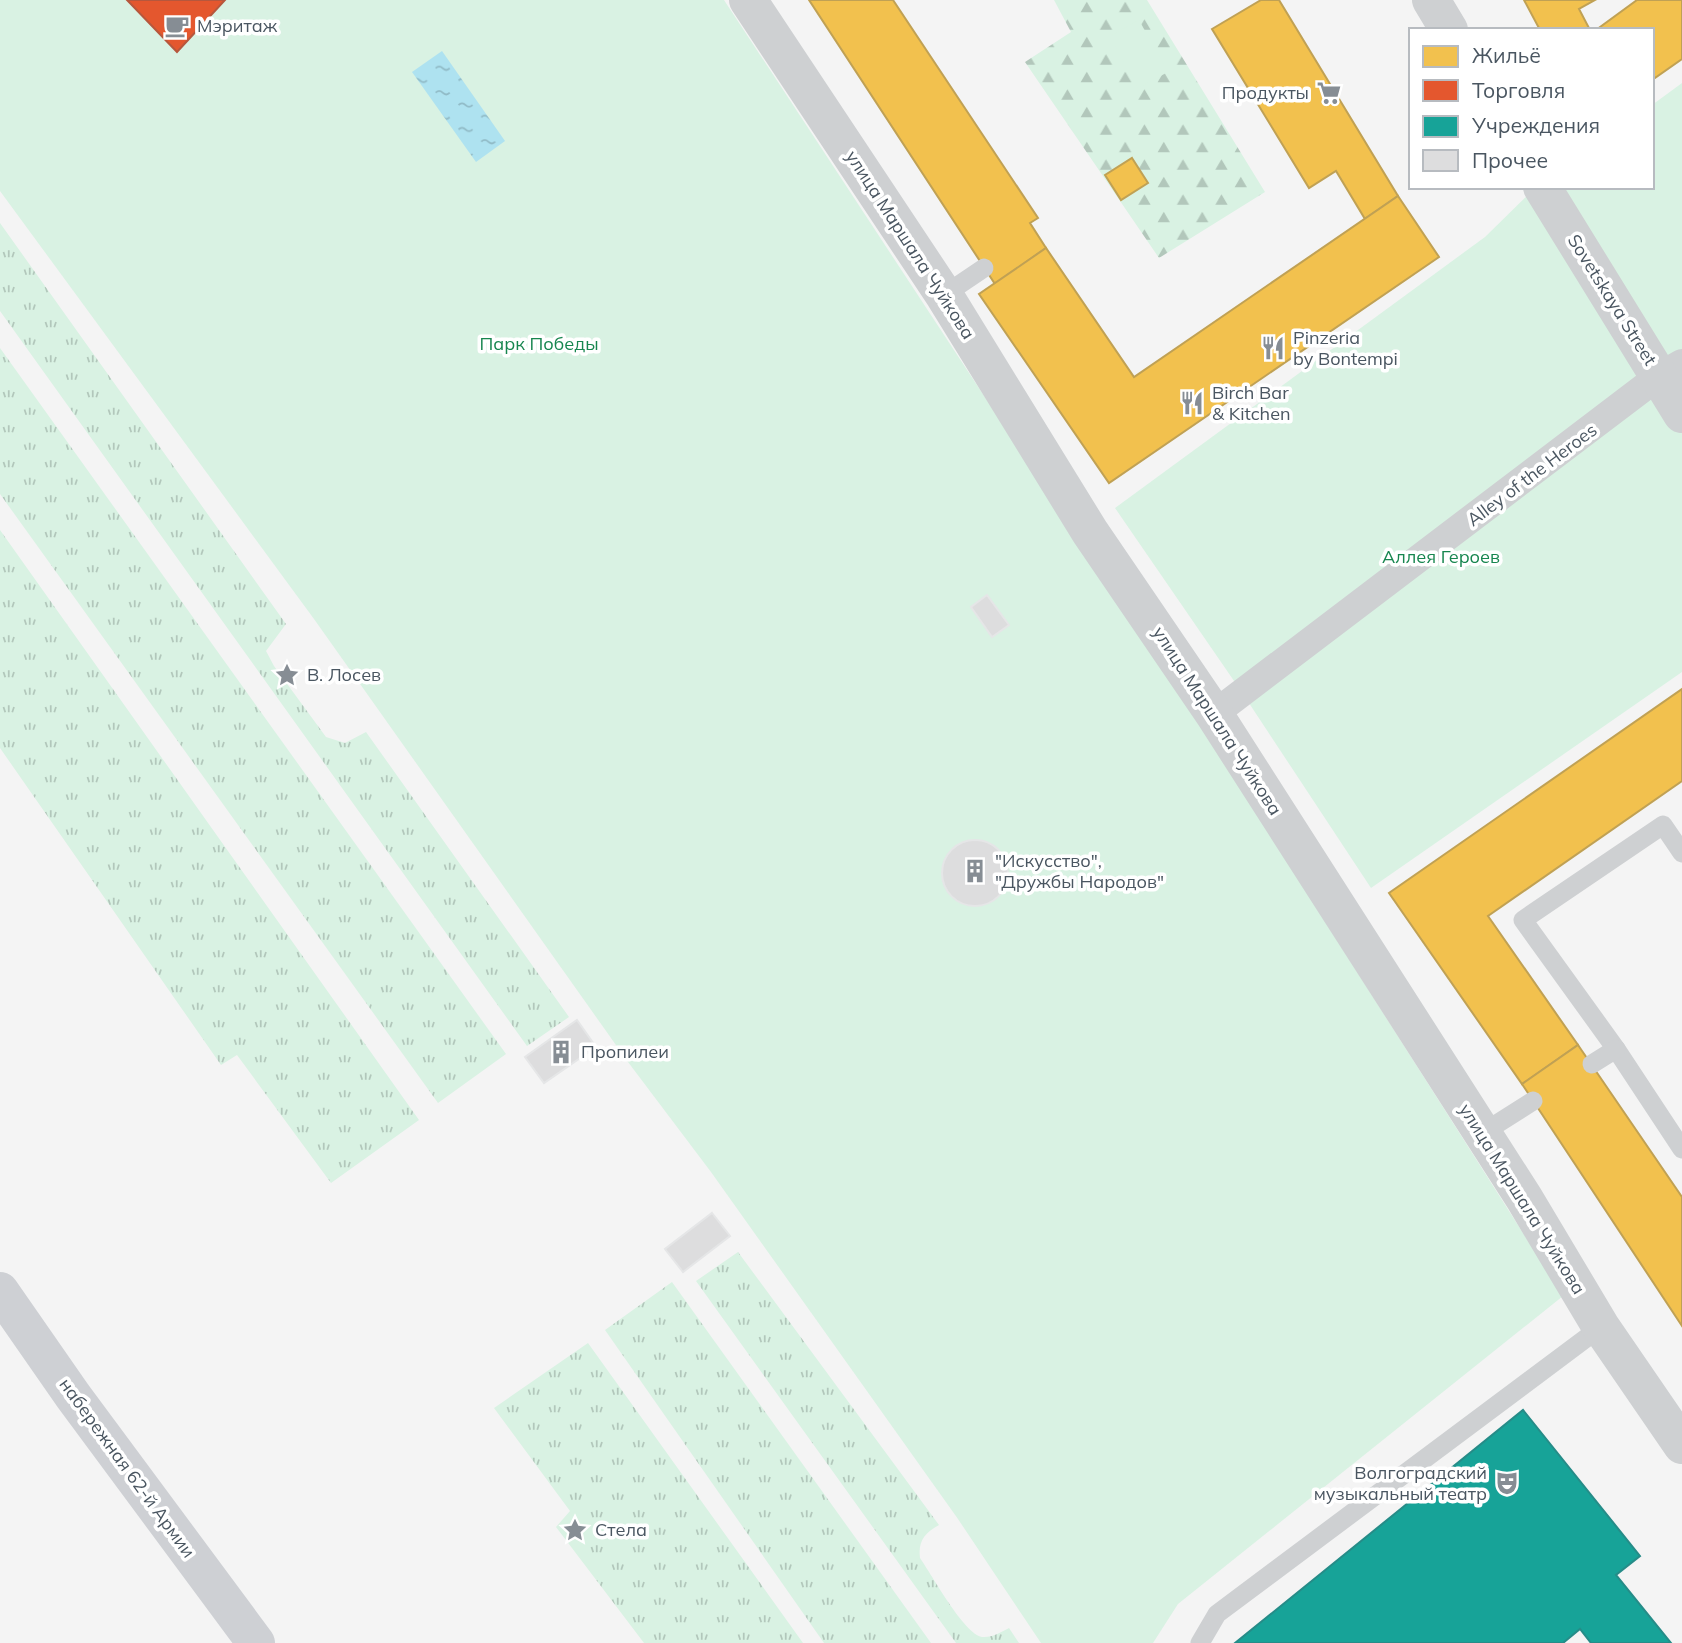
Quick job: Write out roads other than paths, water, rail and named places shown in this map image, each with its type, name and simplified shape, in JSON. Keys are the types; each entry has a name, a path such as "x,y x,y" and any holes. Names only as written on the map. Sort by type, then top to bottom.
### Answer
{"main road":[{"name":"набережная 62-й Армии","path":"0,1291 81,1407 256,1643"}],"street":[{"name":"улица Маршала Чуйкова","path":"748,0 944,295 1090,532 1214,714 1524,1198 1601,1327 1682,1445"},
{"path":"1431,0 1448,28"},
{"name":"Sovetskaya Street","path":"1543,189 1671,369 1682,414"},
{"name":"Alley of the Heroes","path":"1214,714 1671,369"}],"lane":[{"path":"944,295 984,268"},
{"path":"1682,853 1663,825 1523,920 1616,1049 1682,1149"},
{"path":"1592,1064 1616,1049"},
{"path":"1481,1134 1533,1101"},
{"path":"1200,1643 1217,1614 1601,1327"}],"water":[{"path":"442,51 505,141 476,162 412,72"}],"place":[{"name":"Мэритаж","path":"177,26"},
{"name":"Продукты","path":"1329,93"},
{"name":"Pinzeria by Bontempi","path":"1273,348"},
{"name":"Birch Bar & Kitchen","path":"1192,403"},
{"name":"В. Лосев","path":"287,675"},
{"name":"\"Искусство\", \"Дружбы Народов\"","path":"975,871"},
{"name":"Пропилеи","path":"561,1052"},
{"name":"Волгоградский музыкальный театр","path":"1507,1483"},
{"name":"Стела","path":"575,1530"}],"park label":[{"name":"Парк Победы","path":"539,344"},
{"name":"Аллея Героев","path":"1441,557"}]}
